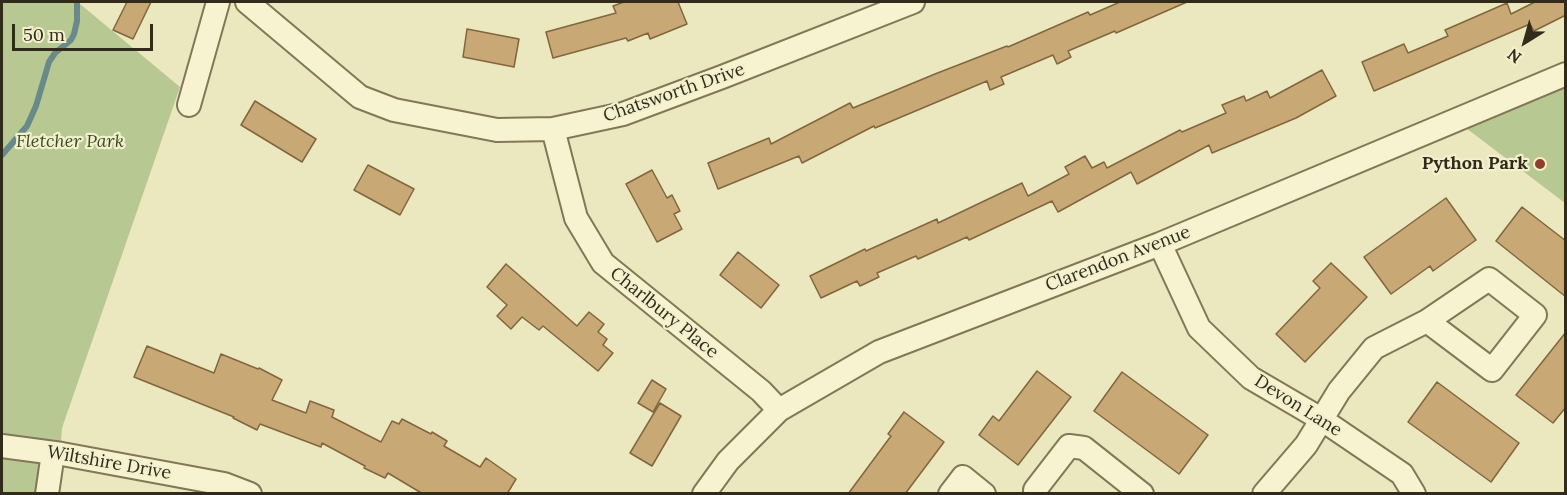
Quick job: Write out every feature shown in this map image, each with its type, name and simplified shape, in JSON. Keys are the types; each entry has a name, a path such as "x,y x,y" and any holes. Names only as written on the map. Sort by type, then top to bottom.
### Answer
{"street":[{"path":"189,105 218,2"},
{"name":"Chatsworth Drive","path":"247,2 360,97 394,110 497,130 553,129 623,114 913,2"},
{"name":"Clarendon Avenue","path":"704,494 728,461 779,410 879,352 1160,244 1566,74"},
{"name":"Charlbury Place","path":"553,129 576,218 603,263 761,391 779,410"},
{"name":"Devon Lane","path":"1160,244 1199,328 1251,378 1321,419 1402,474 1414,494"},
{"path":"1264,494 1306,445 1339,391 1374,348 1427,321"},
{"name":"Wiltshire Drive","path":"2,446 224,484 250,494"},
{"path":"1037,492 1069,446 1083,448 1142,494"},
{"path":"47,494 53,453"},
{"path":"950,494 963,477 984,494"}],"green space":[{"name":"Fletcher Park","path":"2,2 80,2 180,87 62,428 60,454 49,493 2,493"},
{"name":"Python Park","path":"1565,84 1565,203 1462,125"}],"building":[{"path":"127,2 151,2 133,39 113,30"},
{"path":"624,2 678,2 687,24 650,39 648,33 628,41 626,38 553,58 546,32 616,13 613,6"},
{"path":"1120,2 1187,2 1068,51 1071,57 1057,64 1053,55 1001,77 1004,84 990,90 987,81 875,128 874,126 802,163 799,156 718,189 708,163 769,138 771,144 850,103 853,108 1008,47 1088,12 1090,15"},
{"path":"1535,2 1566,2 1566,15 1534,31 1530,24 1374,91 1362,62 1404,44 1408,53 1448,36 1445,30 1507,3 1511,14"},
{"path":"467,29 519,39 514,67 463,57"},
{"path":"1322,70 1336,96 1296,118 1212,153 1209,145 1137,184 1131,172 1058,212 1052,201 969,240 967,237 918,259 916,256 877,273 879,277 860,286 857,281 821,298 810,276 865,249 866,251 937,219 938,223 1022,183 1028,196 1069,174 1065,167 1085,156 1092,168 1104,162 1107,168 1180,130 1182,132 1226,113 1222,105 1244,96 1246,101 1267,91 1270,98"},
{"path":"255,101 316,139 302,162 241,125"},
{"path":"368,165 414,189 400,215 354,190"},
{"path":"652,170 667,198 672,195 680,211 674,214 682,229 657,242 626,184"},
{"path":"1446,198 1476,240 1433,271 1430,266 1391,294 1364,257"},
{"path":"1522,207 1566,241 1566,297 1496,241"},
{"path":"738,252 779,285 761,308 720,275"},
{"path":"1331,263 1367,297 1305,362 1276,334 1320,288 1313,281"},
{"path":"506,264 577,326 589,312 604,324 598,332 607,339 603,345 613,353 598,371 543,326 539,330 522,317 511,329 497,316 507,305 487,287"},
{"path":"1566,332 1566,407 1553,423 1516,395"},
{"path":"147,346 214,373 221,354 259,368 282,380 272,400 306,413 310,401 334,410 332,417 381,442 392,421 399,424 402,419 447,441 444,446 480,467 486,458 516,479 507,494 423,494 388,473 385,478 364,468 365,466 322,443 321,447 260,424 257,430 234,417 134,377"},
{"path":"1037,371 1071,397 1018,465 979,435 993,416 999,421"},
{"path":"1122,372 1208,435 1179,474 1094,411"},
{"path":"652,380 666,389 653,412 638,403"},
{"path":"1437,382 1519,443 1491,482 1408,422"},
{"path":"660,403 681,416 652,466 630,453"},
{"path":"904,412 944,442 905,494 848,494 891,436 888,434"}],"waterway":[{"path":"2,155 27,126 36,106 49,62 74,34 77,2"}],"place":[{"name":"Python Park","path":"1540,164"}]}
